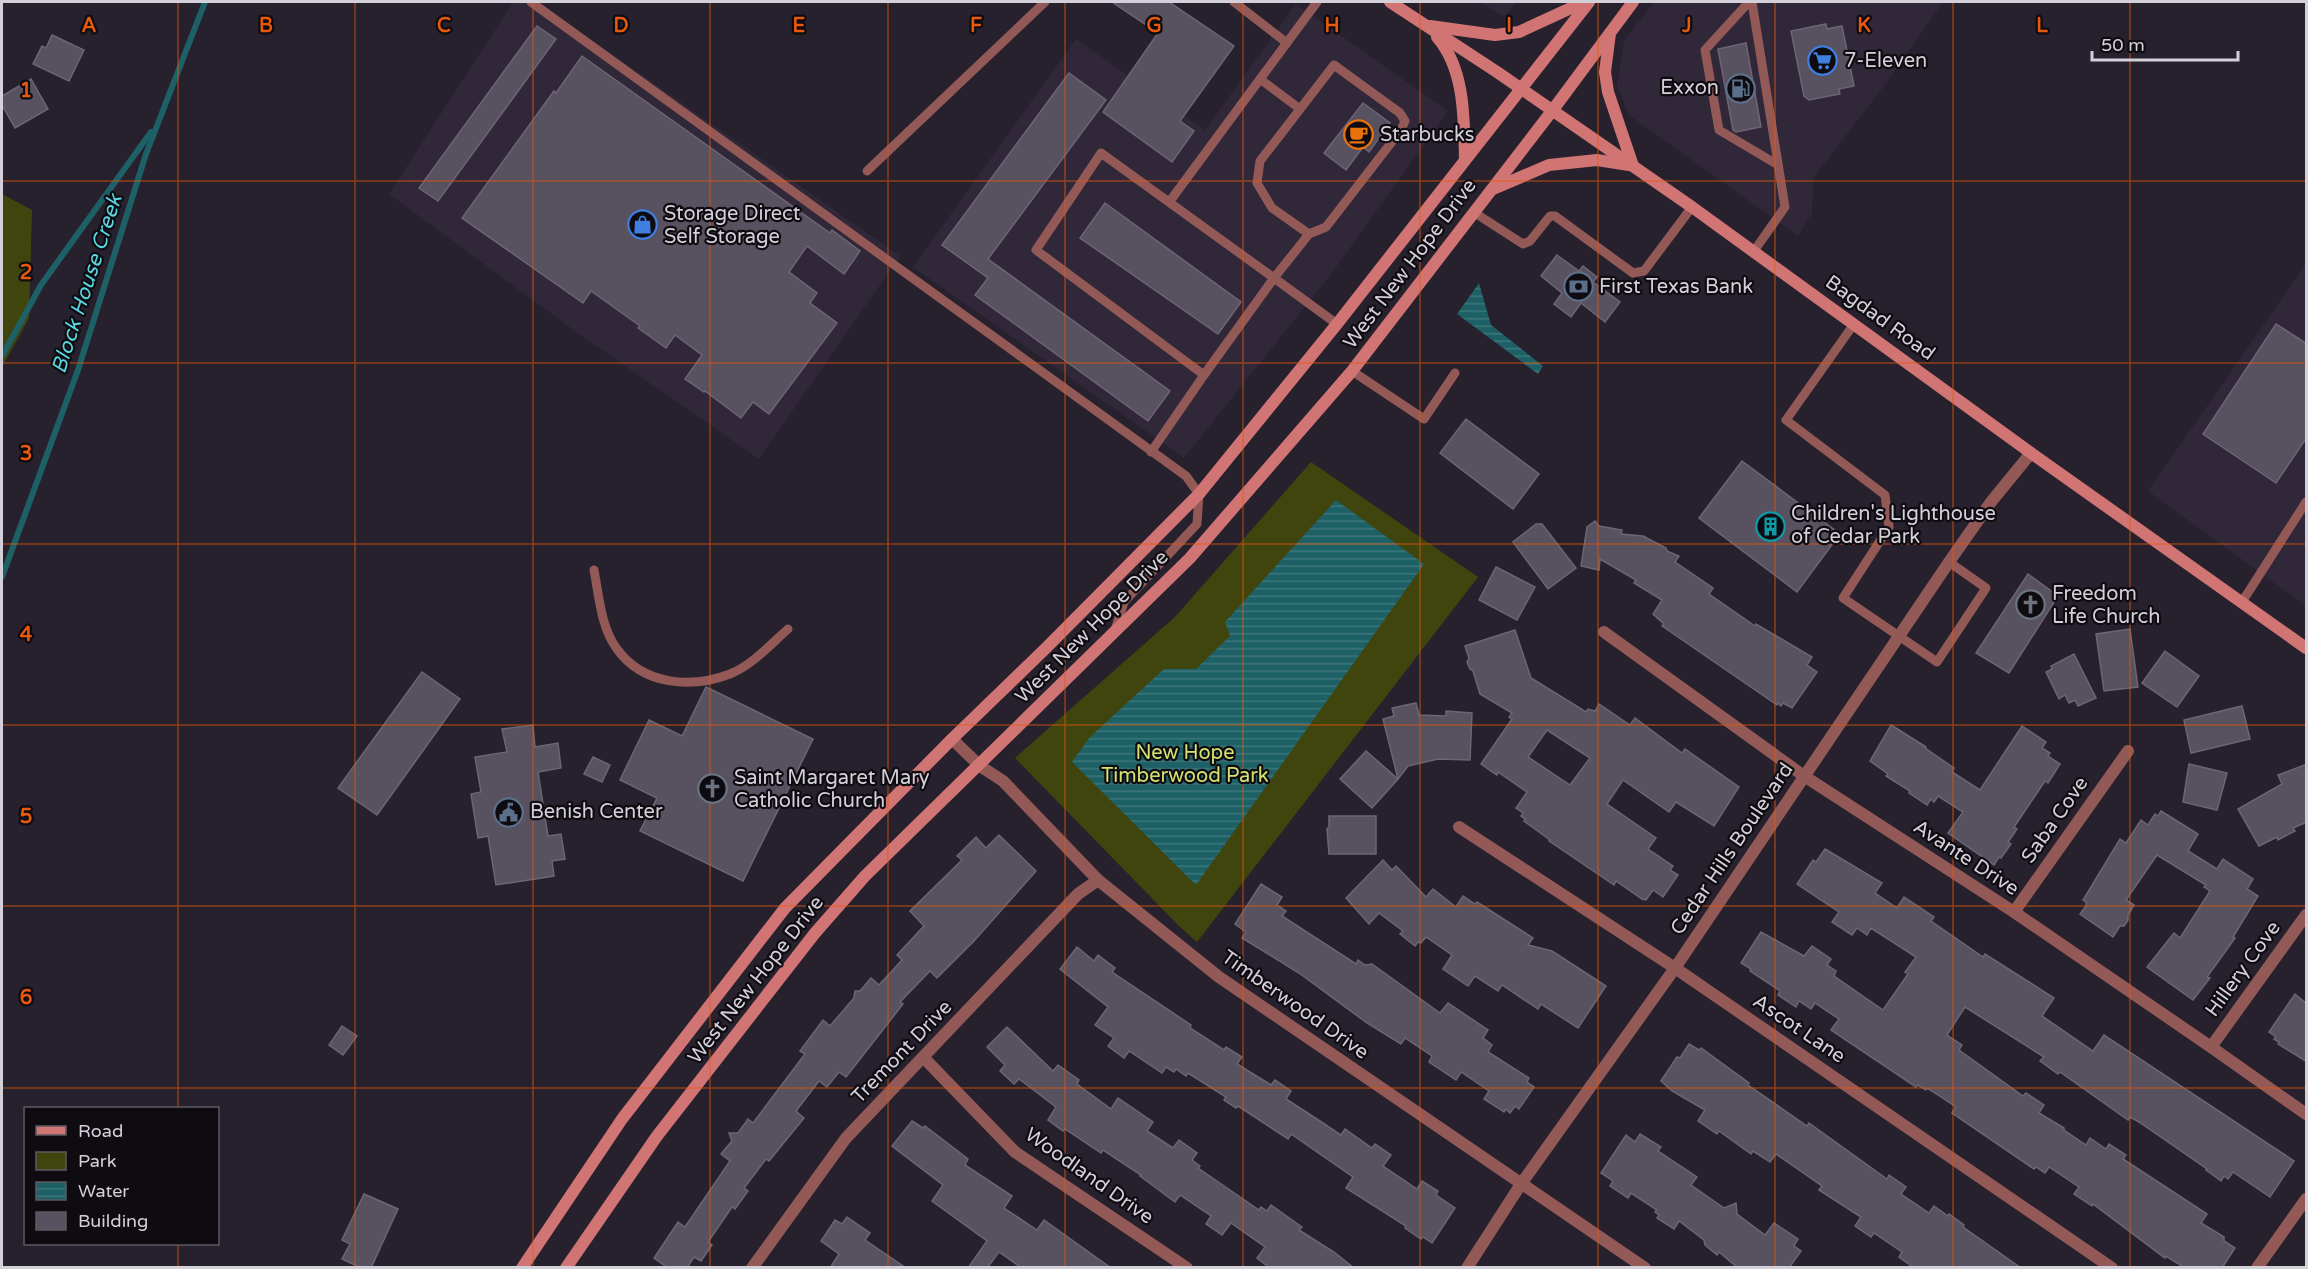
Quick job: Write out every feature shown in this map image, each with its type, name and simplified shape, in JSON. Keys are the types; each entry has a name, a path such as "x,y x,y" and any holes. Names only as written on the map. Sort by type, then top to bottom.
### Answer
{"main road":[{"path":"1390,2 1426,25 1447,48 1464,105 1465,160"},
{"path":"1426,25 1495,35 1519,32 1584,2"},
{"name":"West New Hope Drive","path":"522,1268 622,1119 785,908 1199,494 1337,324 1588,2"},
{"name":"West New Hope Drive","path":"566,1268 657,1136 815,933 865,876 980,766 1190,558 1352,371 1475,213 1633,2"},
{"name":"Bagdad Road","path":"1426,25 1692,207 2031,453 2307,648"},
{"path":"1492,190 1549,165 1597,160 1633,166 1608,92 1605,72 1610,32"}],"street":[{"name":"Cedar Hills Boulevard","path":"1467,1268 1521,1184 1675,968 1949,562 1991,502 2031,453"},
{"name":"Avante Drive","path":"1604,632 1804,776 2014,912 2307,1114"},
{"name":"Timberwood Drive","path":"952,739 980,766 1003,782 1098,880 1219,977 1645,1268"},
{"name":"Saba Cove","path":"2014,912 2128,751"},
{"name":"Ascot Lane","path":"1459,827 1675,968 2112,1268"},
{"name":"Tremont Drive","path":"753,1268 846,1138 1078,894 1098,880"},
{"name":"Hillery Cove","path":"2211,1047 2307,915"},
{"name":"Woodland Drive","path":"924,1058 1015,1152 1187,1268"},
{"path":"2258,1268 2307,1199"}],"lane":[{"path":"531,2 1185,476 1199,494 1197,524 1125,602 1114,633"},
{"path":"867,171 1046,2"},
{"path":"1234,2 1287,43"},
{"path":"1170,201 1317,2"},
{"path":"1751,2 1705,50 1719,130 1778,165"},
{"path":"1751,2 1785,207 1754,251"},
{"path":"1151,452 1274,278 1309,234 1326,227 1401,130 1405,121 1400,113 1334,65 1260,161 1257,183 1272,208 1309,234"},
{"path":"1260,79 1300,109"},
{"path":"1204,375 1036,250 1101,153 1337,324"},
{"path":"1475,213 1523,244 1530,241 1550,216 1556,216 1634,273 1644,270 1692,207"},
{"path":"1854,324 1786,420 1885,495 1889,527 1843,598 1937,663 1986,588 1949,562"},
{"path":"1352,371 1424,419 1455,373"},
{"path":"2242,602 2307,502"},
{"path":"594,570 604,621 616,648 632,666 660,681 693,683 731,674 757,657 788,629"}],"shaded area":[{"name":"Storage Direct Self Storage","path":"513,2 538,2 900,256 759,459 579,334 389,194"},
{"path":"1480,2 1517,2 1504,17"},
{"path":"1654,2 1943,2 1884,86 1814,177 1812,213 1798,236 1629,115 1617,85 1624,41"},
{"path":"1296,4 1448,111 1332,273 1184,458 913,267 1076,39 1205,130"},
{"path":"2306,264 2306,606 2148,491"}],"green space":[{"path":"2,194 32,210 29,318 2,367"},
{"name":"New Hope Timberwood Park","path":"1311,462 1478,577 1197,942 1015,758 1175,617"}],"water":[{"path":"1479,283 1491,325 1543,366 1538,374 1457,314"},
{"path":"1336,500 1424,564 1196,885 1072,762 1090,737 1164,669 1196,669 1230,636 1225,622"}],"building":[{"path":"1112,2 1169,2 1234,46 1180,121 1194,131 1172,162 1103,112 1158,33"},
{"name":"7-Eleven","path":"1826,24 1827,29 1842,26 1854,86 1839,89 1840,94 1809,100 1804,96 1791,31"},
{"path":"537,26 556,39 438,201 419,188"},
{"path":"52,35 84,50 69,81 33,64 42,46 46,48"},
{"name":"Exxon","path":"1746,43 1761,127 1736,132 1733,130 1718,49"},
{"path":"582,56 830,233 832,230 860,251 844,274 807,246 789,272 817,293 810,303 837,323 769,414 753,402 741,418 685,379 702,355 675,335 666,348 591,291 583,303 462,218"},
{"path":"1069,73 1106,100 988,259 1170,391 1148,421 975,295 988,278 942,245"},
{"path":"31,79 48,109 15,128 2,105 2,96"},
{"name":"Starbucks","path":"1363,103 1390,123 1369,152 1363,147 1346,170 1324,153"},
{"path":"1105,203 1241,302 1218,334 1080,238"},
{"name":"First Texas Bank","path":"1557,255 1579,271 1583,266 1597,277 1593,282 1620,302 1605,322 1581,303 1571,317 1554,304 1562,293 1541,276"},
{"path":"2276,324 2307,344 2307,437 2276,483 2203,434"},
{"path":"1466,419 1539,474 1513,509 1440,453"},
{"name":"Children's Lighthouse of Cedar Park","path":"1742,461 1840,534 1797,592 1699,518"},
{"path":"1595,521 1599,526 1622,530 1621,534 1643,536 1679,556 1675,562 1713,588 1709,594 1755,626 1756,624 1812,657 1807,665 1817,672 1792,708 1783,703 1781,706 1778,703 1777,705 1662,626 1664,624 1653,614 1662,600 1634,583 1636,580 1600,559 1599,570 1581,566 1587,527"},
{"path":"1536,524 1542,524 1576,568 1548,589 1513,542"},
{"path":"1496,567 1535,587 1517,620 1479,600"},
{"path":"2028,574 2058,596 2009,673 1976,653"},
{"path":"2130,629 2138,687 2104,691 2096,634"},
{"path":"1515,630 1531,678 1586,712 1588,709 1595,711 1599,704 1630,725 1635,718 1682,753 1685,749 1739,787 1714,826 1676,802 1669,812 1623,780 1607,804 1656,838 1648,849 1673,866 1670,870 1678,875 1663,897 1653,890 1646,900 1616,881 1614,885 1549,841 1524,821 1525,819 1521,816 1523,813 1516,808 1527,792 1498,772 1497,775 1481,764 1512,719 1509,717 1512,713 1480,694 1473,671 1467,662 1469,658 1465,646","holes":["1547,730 1590,758 1570,785 1528,757"]},
{"path":"2165,651 2199,676 2177,707 2142,683"},
{"path":"2074,654 2096,698 2078,706 2075,700 2069,703 2065,695 2059,699 2046,672 2052,669 2051,666"},
{"path":"422,672 460,699 377,815 338,788"},
{"name":"Saint Margaret Mary Catholic Church","path":"706,687 813,739 743,881 640,831 657,798 620,780 649,720 682,736"},
{"path":"1416,703 1419,715 1446,716 1446,711 1472,713 1470,760 1438,759 1408,766 1398,779 1383,719 1394,716 1392,708"},
{"path":"2242,706 2250,739 2191,753 2184,720"},
{"name":"Benish Center","path":"533,725 535,747 558,743 561,768 538,772 548,836 561,834 565,859 552,861 554,876 496,885 488,836 478,838 471,794 481,792 475,757 507,752 502,729"},
{"path":"1891,725 1926,747 1954,768 1952,772 1980,790 2022,726 2046,742 2042,748 2050,753 2048,756 2060,764 2048,783 2045,781 2014,827 2017,829 2008,842 2011,844 1994,865 1948,833 1963,812 1938,796 1934,802 1931,799 1927,805 1886,776 1888,774 1870,761"},
{"path":"1366,751 1398,779 1372,808 1340,779"},
{"path":"593,757 610,765 602,782 584,774"},
{"path":"2189,764 2227,773 2217,810 2183,802"},
{"path":"2307,764 2307,822 2293,828 2295,831 2278,840 2277,837 2259,846 2238,809 2282,784 2278,775"},
{"path":"2161,811 2198,834 2188,851 2217,869 2223,859 2253,879 2247,889 2258,896 2233,937 2235,938 2207,977 2210,978 2193,1000 2147,967 2174,933 2180,938 2210,891 2204,887 2206,885 2157,855 2126,900 2134,905 2128,915 2128,920 2124,926 2120,926 2113,937 2080,914 2086,906 2083,900 2120,839 2126,843 2141,820 2148,825 2155,814 2158,816"},
{"path":"1329,816 1376,816 1376,854 1329,854 1327,829"},
{"path":"999,835 1036,871 974,941 937,978 930,971 900,1002 903,1004 846,1077 839,1072 827,1087 819,1081 796,1111 804,1118 769,1161 766,1159 744,1188 748,1191 735,1209 732,1207 708,1242 712,1245 701,1261 694,1257 687,1268 668,1268 654,1258 678,1222 685,1227 730,1161 721,1154 732,1141 729,1133 738,1133 748,1119 753,1123 805,1054 800,1051 823,1020 830,1026 854,998 855,991 860,991 871,978 879,985 902,960 897,955 924,926 910,911 962,860 957,856 976,837 986,848"},
{"path":"1825,849 1882,883 1875,893 1897,908 1904,897 1934,917 1931,921 1983,957 1985,954 2054,998 2042,1016 2093,1051 2104,1035 2294,1161 2270,1197 2233,1172 2228,1179 2224,1176 2221,1181 2139,1122 2130,1117 2128,1120 2060,1072 2058,1074 2040,1061 2044,1057 1965,1007 1947,1035 1962,1045 1959,1050 2023,1096 2026,1093 2044,1105 2039,1113 2086,1145 2090,1138 2106,1149 2109,1144 2126,1155 2123,1159 2207,1214 2201,1223 2224,1237 2224,1241 2235,1248 2222,1268 2185,1268 2166,1256 2165,1258 2093,1204 2092,1206 2074,1194 2079,1187 2049,1167 2045,1173 2036,1167 2034,1169 1952,1113 1956,1107 1927,1088 1926,1090 1918,1085 1916,1087 1831,1030 1839,1019 1815,1003 1811,1009 1799,1001 1796,1007 1778,995 1780,991 1741,963 1761,932 1804,956 1812,946 1831,959 1827,965 1836,971 1834,976 1883,1010 1908,974 1905,972 1916,957 1871,928 1867,935 1857,928 1852,935 1832,922 1839,912 1797,884 1813,860 1816,862"},
{"path":"1383,860 1392,870 1396,866 1426,897 1433,889 1456,907 1463,896 1475,904 1477,902 1533,938 1528,945 1552,951 1606,986 1578,1028 1541,1004 1538,1009 1502,985 1498,991 1475,976 1468,986 1443,969 1452,955 1426,937 1415,946 1400,934 1403,931 1379,913 1369,924 1346,898"},
{"path":"1261,884 1282,897 1277,905 1286,911 1282,916 1356,964 1358,960 1365,965 1372,964 1440,1013 1448,1003 1488,1030 1483,1038 1492,1045 1488,1052 1529,1078 1527,1082 1534,1087 1519,1109 1515,1106 1510,1113 1506,1109 1504,1112 1484,1099 1489,1091 1461,1072 1456,1080 1429,1062 1432,1056 1405,1038 1401,1044 1367,1023 1299,973 1242,938 1246,932 1235,924"},
{"path":"1077,947 1094,961 1098,955 1115,968 1112,972 1191,1025 1190,1028 1224,1050 1226,1047 1242,1057 1237,1064 1271,1085 1275,1080 1291,1091 1286,1099 1341,1135 1345,1129 1372,1148 1375,1144 1391,1155 1383,1166 1417,1189 1422,1181 1438,1191 1436,1195 1455,1208 1432,1243 1423,1237 1421,1239 1405,1228 1406,1226 1346,1188 1353,1177 1291,1134 1288,1139 1238,1106 1236,1108 1224,1100 1226,1097 1188,1073 1186,1076 1176,1069 1174,1072 1166,1067 1162,1073 1129,1051 1124,1058 1108,1046 1114,1038 1095,1025 1108,1007 1060,969"},
{"path":"2295,994 2307,1004 2307,1062 2278,1044 2279,1042 2274,1039 2276,1037 2269,1032"},
{"path":"342,1026 357,1036 343,1055 329,1045"},
{"path":"1007,1027 1053,1071 1058,1065 1079,1080 1077,1084 1111,1109 1118,1098 1153,1122 1147,1131 1173,1148 1179,1140 1197,1153 1192,1160 1200,1166 1198,1168 1259,1210 1261,1207 1267,1211 1271,1205 1302,1227 1299,1230 1354,1268 1270,1268 1257,1258 1265,1247 1231,1223 1222,1235 1206,1224 1211,1216 1180,1195 1175,1202 1141,1175 1103,1150 1101,1153 1065,1129 1063,1131 1048,1120 1056,1107 1019,1079 1014,1084 1000,1071 1005,1065 987,1047"},
{"path":"1689,1044 1699,1050 1701,1048 1749,1083 1748,1085 1807,1126 1809,1123 1887,1179 1889,1175 1906,1187 1901,1194 1929,1213 1934,1206 1948,1216 1949,1214 1964,1225 1963,1227 2021,1268 1914,1268 1899,1257 1902,1252 1874,1233 1871,1237 1855,1226 1861,1217 1819,1190 1822,1186 1776,1154 1770,1162 1753,1151 1751,1154 1719,1131 1717,1134 1698,1121 1705,1110 1672,1091 1661,1081"},
{"path":"912,1121 923,1128 925,1126 968,1159 965,1165 1012,1196 1004,1208 1037,1230 1044,1220 1111,1268 1022,1268 999,1252 987,1268 968,1268 987,1241 932,1201 943,1185 892,1146"},
{"path":"1640,1134 1661,1147 1658,1151 1697,1177 1691,1185 1724,1208 1736,1203 1737,1214 1765,1235 1774,1223 1798,1239 1794,1246 1801,1251 1789,1268 1738,1268 1719,1252 1717,1255 1705,1245 1704,1240 1679,1221 1674,1229 1657,1218 1659,1215 1655,1212 1657,1210 1631,1193 1628,1198 1610,1186 1613,1181 1601,1173 1626,1135 1635,1142"},
{"path":"364,1194 398,1209 371,1268 361,1268 342,1259 350,1244 342,1240"},
{"path":"847,1217 870,1233 865,1240 906,1268 830,1268 839,1254 821,1241 835,1220 842,1224"}],"waterway":[{"name":"Block House Creek","path":"2,577 78,370 146,154 205,2"},
{"path":"2,356 41,285 151,132"}],"place":[{"name":"7-Eleven","path":"1823,61"},
{"name":"Exxon","path":"1740,88"},
{"name":"Starbucks","path":"1359,135"},
{"name":"Storage Direct Self Storage","path":"643,225"},
{"name":"First Texas Bank","path":"1578,287"},
{"name":"Children's Lighthouse of Cedar Park","path":"1770,526"},
{"name":"Freedom Life Church","path":"2031,605"},
{"name":"Saint Margaret Mary Catholic Church","path":"713,789"},
{"name":"Benish Center","path":"509,812"}]}
